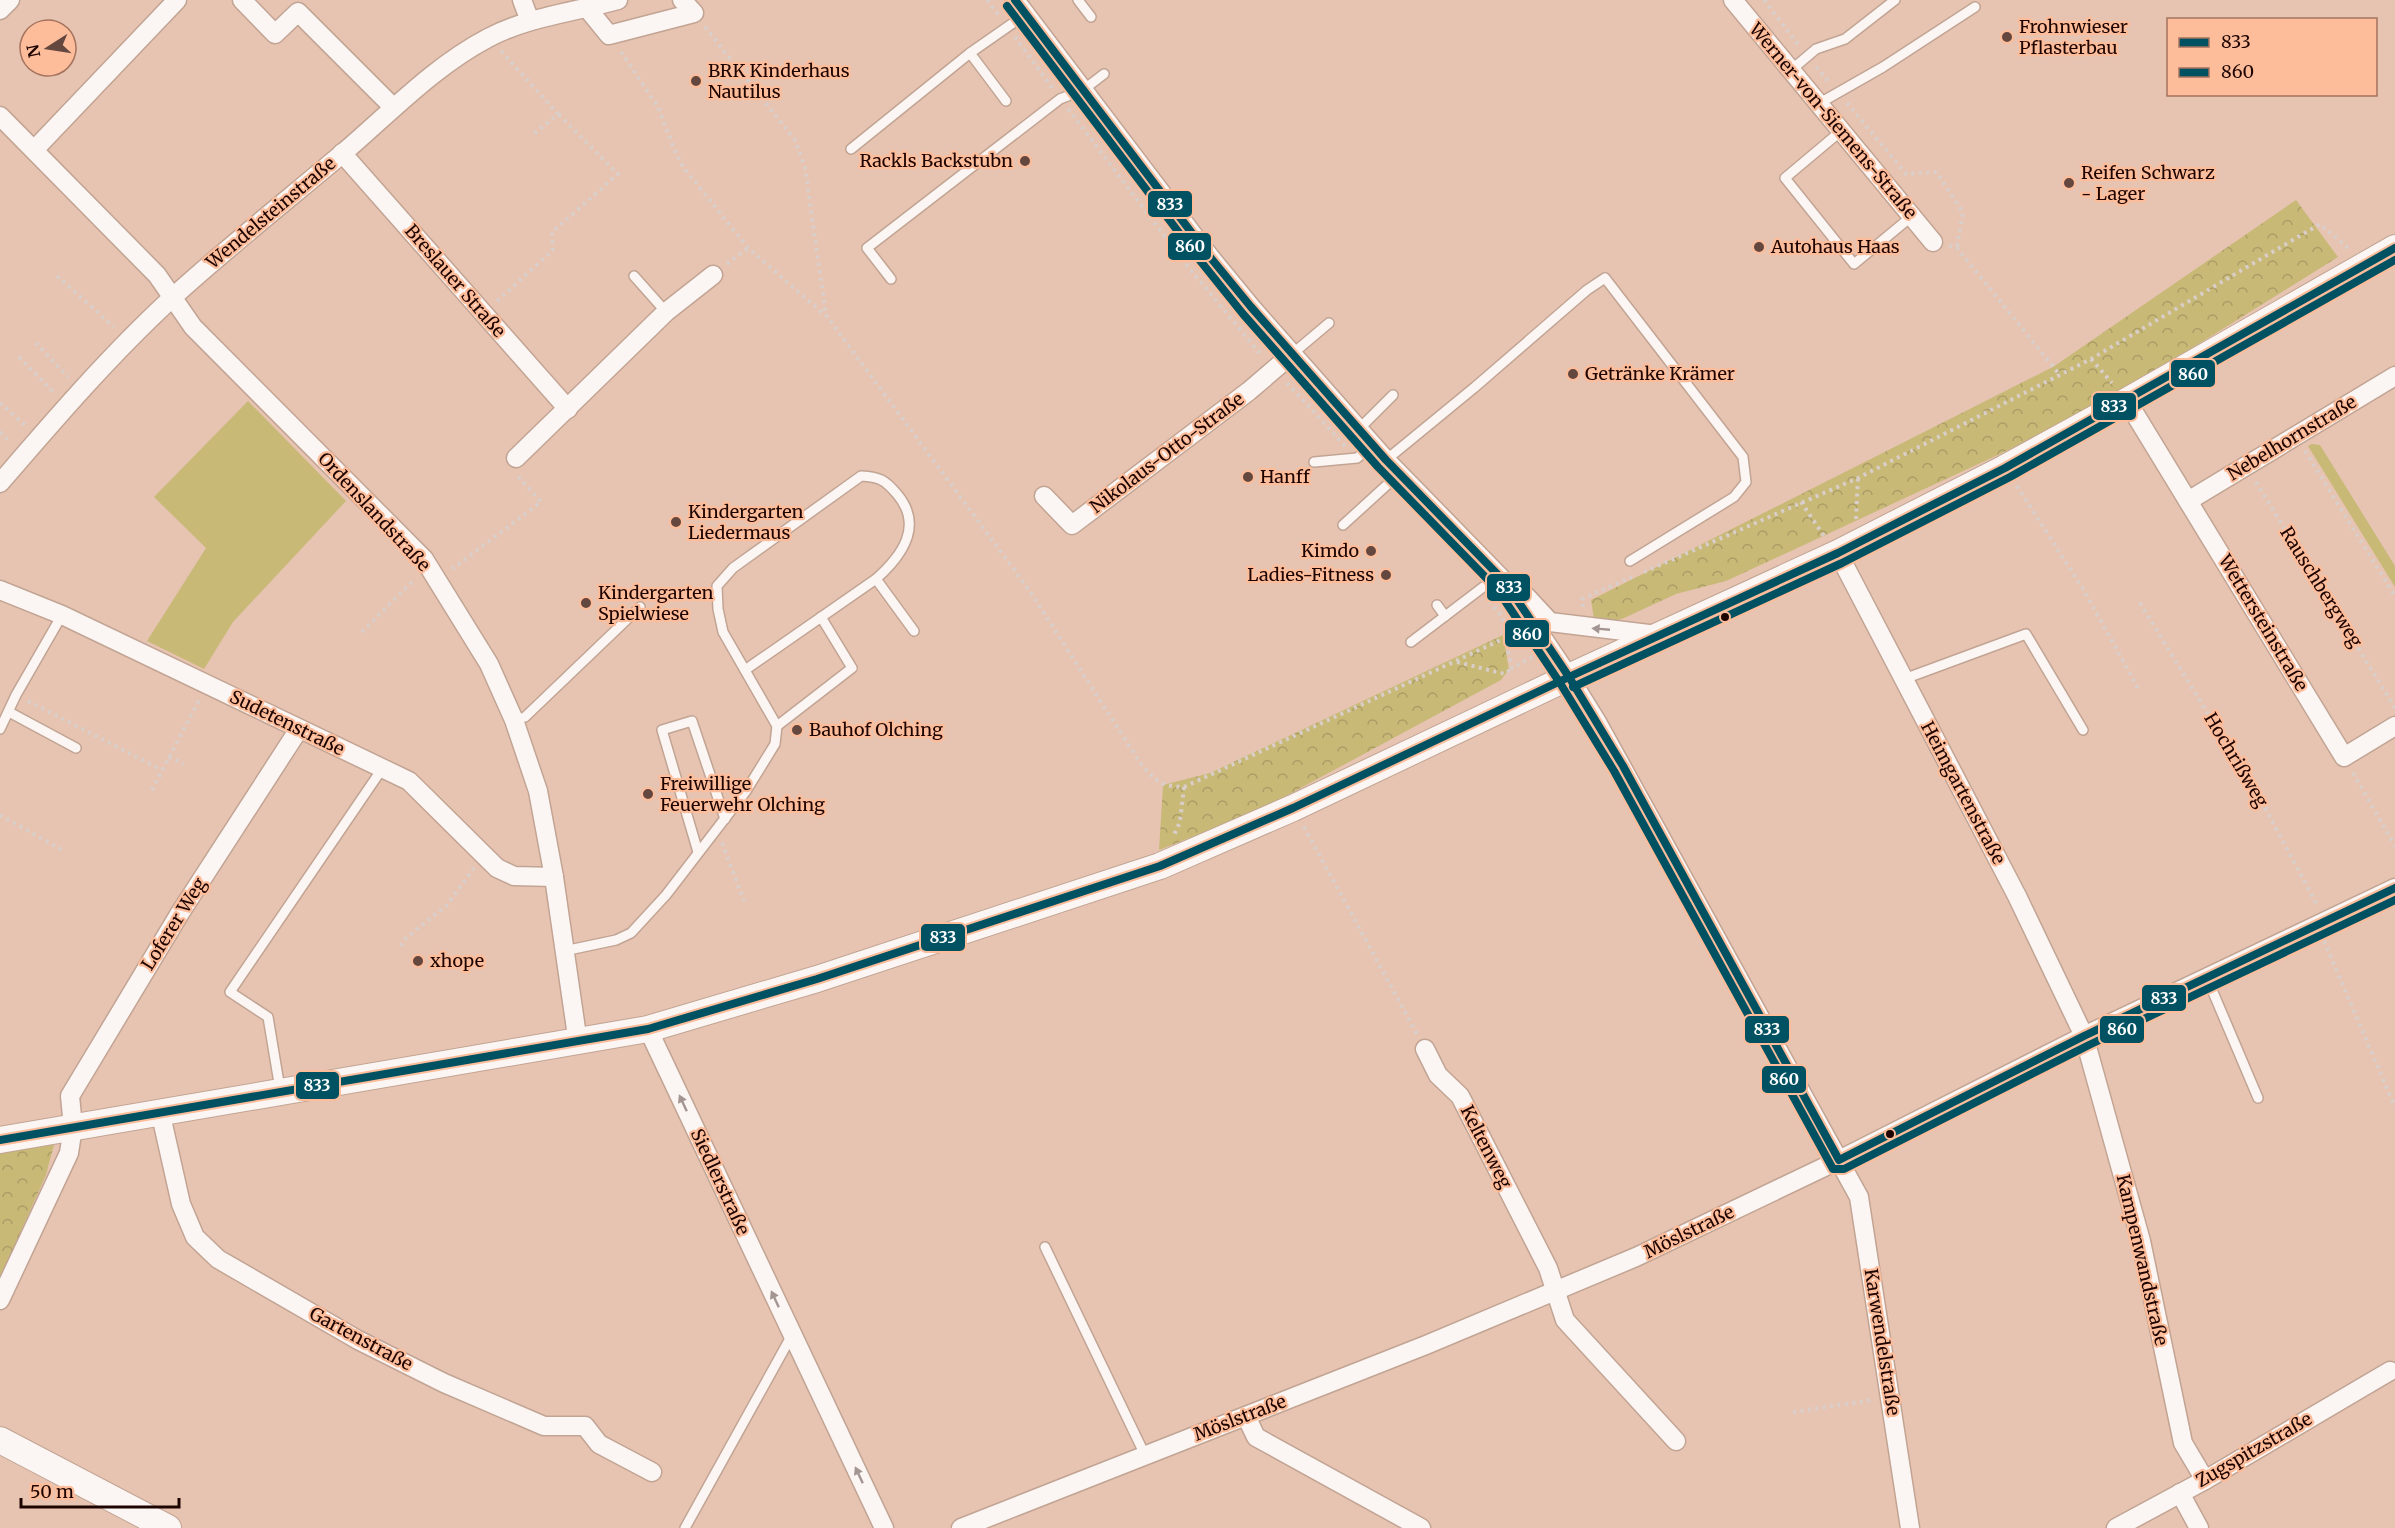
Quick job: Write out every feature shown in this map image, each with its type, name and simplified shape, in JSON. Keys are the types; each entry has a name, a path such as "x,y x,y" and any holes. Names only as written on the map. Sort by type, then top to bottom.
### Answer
{"main road":[{"path":"0,1140 160,1111 578,1043 648,1029 817,978 1160,866 1293,808 1569,676 1838,553 2005,468 2395,248"},
{"path":"0,1440 168,1528"}],"street":[{"path":"0,10 10,0"},
{"path":"35,149 177,0"},
{"path":"242,0 275,34 298,12 393,107"},
{"path":"522,0 530,21"},
{"name":"Wendelsteinstraße","path":"0,483 67,406 173,297 447,63 489,37 530,21 618,0"},
{"name":"Werner-von-Siemens-Straße","path":"1733,0 1933,242"},
{"path":"587,8 609,35 688,7"},
{"path":"1020,7 1210,258 1291,355 1399,474 1502,579 1526,595 1550,622 1585,628 1659,635"},
{"name":"Ordenslandstraße","path":"0,116 157,275 193,327 433,573 489,664 514,720 538,791 554,877 578,1043"},
{"name":"Breslauer Straße","path":"342,153 568,409"},
{"path":"516,458 666,312 713,275"},
{"name":"Nikolaus-Otto-Straße","path":"1044,496 1072,525 1249,391 1291,355"},
{"name":"Nebelhornstraße","path":"2188,501 2395,376"},
{"name":"Wettersteinstraße","path":"2127,401 2344,757"},
{"name":"Heimgartenstraße","path":"1838,553 2017,896 2084,1036"},
{"name":"Karwendelstraße","path":"1502,579 1569,676 1623,765 1859,1197 1910,1528"},
{"name":"Sudetenstraße","path":"0,590 62,615 409,781 497,868 514,876 554,877"},
{"path":"2344,757 2395,726"},
{"name":"Loferer Weg","path":"0,1300 69,1153 73,1127 70,1096 180,913 299,729"},
{"name":"Möslstraße","path":"961,1528 1426,1345 1636,1257 1839,1160 2084,1036 2395,888"},
{"name":"Siedlerstraße","path":"648,1029 884,1528"},
{"name":"Kampenwandstraße","path":"2084,1036 2141,1241 2183,1443 2205,1480"},
{"name":"Keltenweg","path":"1425,1049 1438,1075 1460,1096 1548,1268 1565,1320 1676,1441"},
{"name":"Gartenstraße","path":"160,1111 181,1204 195,1237 218,1259 358,1340 444,1383 544,1426 585,1426 599,1444 652,1472"},
{"name":"Zugspitzstraße","path":"2116,1528 2205,1480 2390,1371"},
{"path":"1246,1416 1256,1437 1421,1528"},
{"path":"2180,1493 2199,1528"}],"lane":[{"path":"1078,0 1091,17"},
{"path":"1790,71 1816,49 1845,39 1894,0"},
{"path":"851,148 970,53 1008,28 1020,7"},
{"path":"1818,104 1883,67 1975,7"},
{"path":"970,53 1006,101"},
{"path":"891,279 867,248 1060,99 1083,90 1104,74"},
{"path":"1841,131 1785,178 1854,264 1912,216"},
{"path":"634,276 666,312"},
{"path":"1386,460 1587,290 1605,278 1743,457 1746,482 1734,497 1630,561"},
{"path":"1291,355 1329,322"},
{"path":"1359,429 1393,395"},
{"path":"1314,462 1357,459 1373,445"},
{"path":"1343,525 1399,474"},
{"path":"564,951 616,940 631,933 666,895 725,819 746,791 775,744 777,726 723,632 718,609 717,586 733,568 861,476 877,476 889,485 901,500 909,516 909,532 894,563 876,579 745,670"},
{"path":"876,579 914,631"},
{"path":"1410,642 1502,579"},
{"path":"1437,605 1445,616"},
{"path":"514,720 525,717 639,607"},
{"path":"0,729 16,695 62,615"},
{"path":"777,726 852,668 821,617"},
{"path":"1904,680 2026,634 2084,730"},
{"path":"9,712 76,748"},
{"path":"698,852 662,730 692,721 725,819"},
{"path":"280,1091 268,1017 230,992 382,770"},
{"path":"2207,978 2258,1098"},
{"path":"1045,1247 1145,1455"},
{"path":"685,1528 792,1335"}],"path":[{"path":"987,0 1060,99"},
{"path":"1764,0 1808,57 1906,174 1936,172 1963,212 1957,248"},
{"path":"688,7 795,140 805,168 826,315"},
{"path":"609,35 658,106 684,168 748,248 826,315 1029,590 1141,764 1157,782 1168,787 1184,787 1505,638 1512,668"},
{"path":"484,313 552,250 552,232 618,174 558,114 489,37"},
{"path":"534,134 558,114"},
{"path":"1585,628 1582,599 1858,478 2091,359 2320,224 2350,250 2359,244"},
{"path":"1933,242 1957,248 2059,374"},
{"path":"713,275 748,248"},
{"path":"57,276 129,341"},
{"path":"36,343 81,391"},
{"path":"19,357 67,406"},
{"path":"2091,359 2127,401"},
{"path":"0,403 39,438"},
{"path":"2296,435 2395,597"},
{"path":"362,632 433,573 541,502 509,465 516,458"},
{"name":"Rauschbergweg","path":"2247,466 2395,708"},
{"path":"2005,468 2085,592 2139,690"},
{"path":"1858,478 1856,520 1871,536"},
{"path":"1801,502 1815,525 1838,553"},
{"name":"Hochrißweg","path":"2140,603 2262,802 2325,922"},
{"path":"1455,662 1505,674 1550,648"},
{"path":"152,789 207,685"},
{"path":"16,695 162,770"},
{"path":"169,757 184,764"},
{"path":"2344,757 2395,846"},
{"path":"1172,839 1180,822 1184,787"},
{"path":"1293,808 1425,1049"},
{"path":"0,815 62,850"},
{"path":"717,829 744,901"},
{"path":"401,946 405,939 447,905 483,855"},
{"path":"2325,922 2324,941 2395,1107"},
{"path":"1793,1412 1890,1397"}],"green space":[{"path":"2296,200 2338,257 2107,401 2000,454 1726,581 1676,594 1622,619 1599,623 1594,619 1591,600 2053,367"},
{"path":"248,401 346,501 233,622 204,669 147,641 206,548 154,497"},
{"path":"2320,445 2395,566 2395,587 2308,446"},
{"path":"1503,635 1509,669 1501,680 1260,810 1159,850 1163,785 1210,773"},
{"path":"55,1141 46,1175 0,1278 0,1151"}],"transit line":[{"name":"833","path":"1015,0 1210,257 1251,307 1386,460 1505,582 1569,677 1623,766 1839,1160 2084,1036 2395,888"},
{"name":"860","path":"1007,6 1243,314 1378,467 1497,589 1560,683 1614,771 1833,1169 1844,1169 2089,1045 2395,900"},
{"name":"833","path":"0,1140 648,1029 817,979 1160,866 1293,808 1838,553 2005,468 2395,248"},
{"name":"860","path":"1573,687 1842,563 2010,477 2395,260"}],"place":[{"name":"Frohnwieser Pflasterbau","path":"2007,37"},
{"name":"BRK Kinderhaus Nautilus","path":"696,81"},
{"name":"Rackls Backstubn","path":"1025,161"},
{"name":"Reifen Schwarz - Lager","path":"2069,183"},
{"name":"Autohaus Haas","path":"1759,247"},
{"name":"Getränke Krämer","path":"1573,374"},
{"name":"Hanff","path":"1248,477"},
{"name":"Kindergarten Liedermaus","path":"676,522"},
{"name":"Kimdo","path":"1371,551"},
{"name":"Ladies-Fitness","path":"1386,575"},
{"name":"Kindergarten Spielwiese","path":"586,603"},
{"name":"Bauhof Olching","path":"797,730"},
{"name":"Freiwillige Feuerwehr Olching","path":"648,794"},
{"name":"xhope","path":"418,961"}]}
